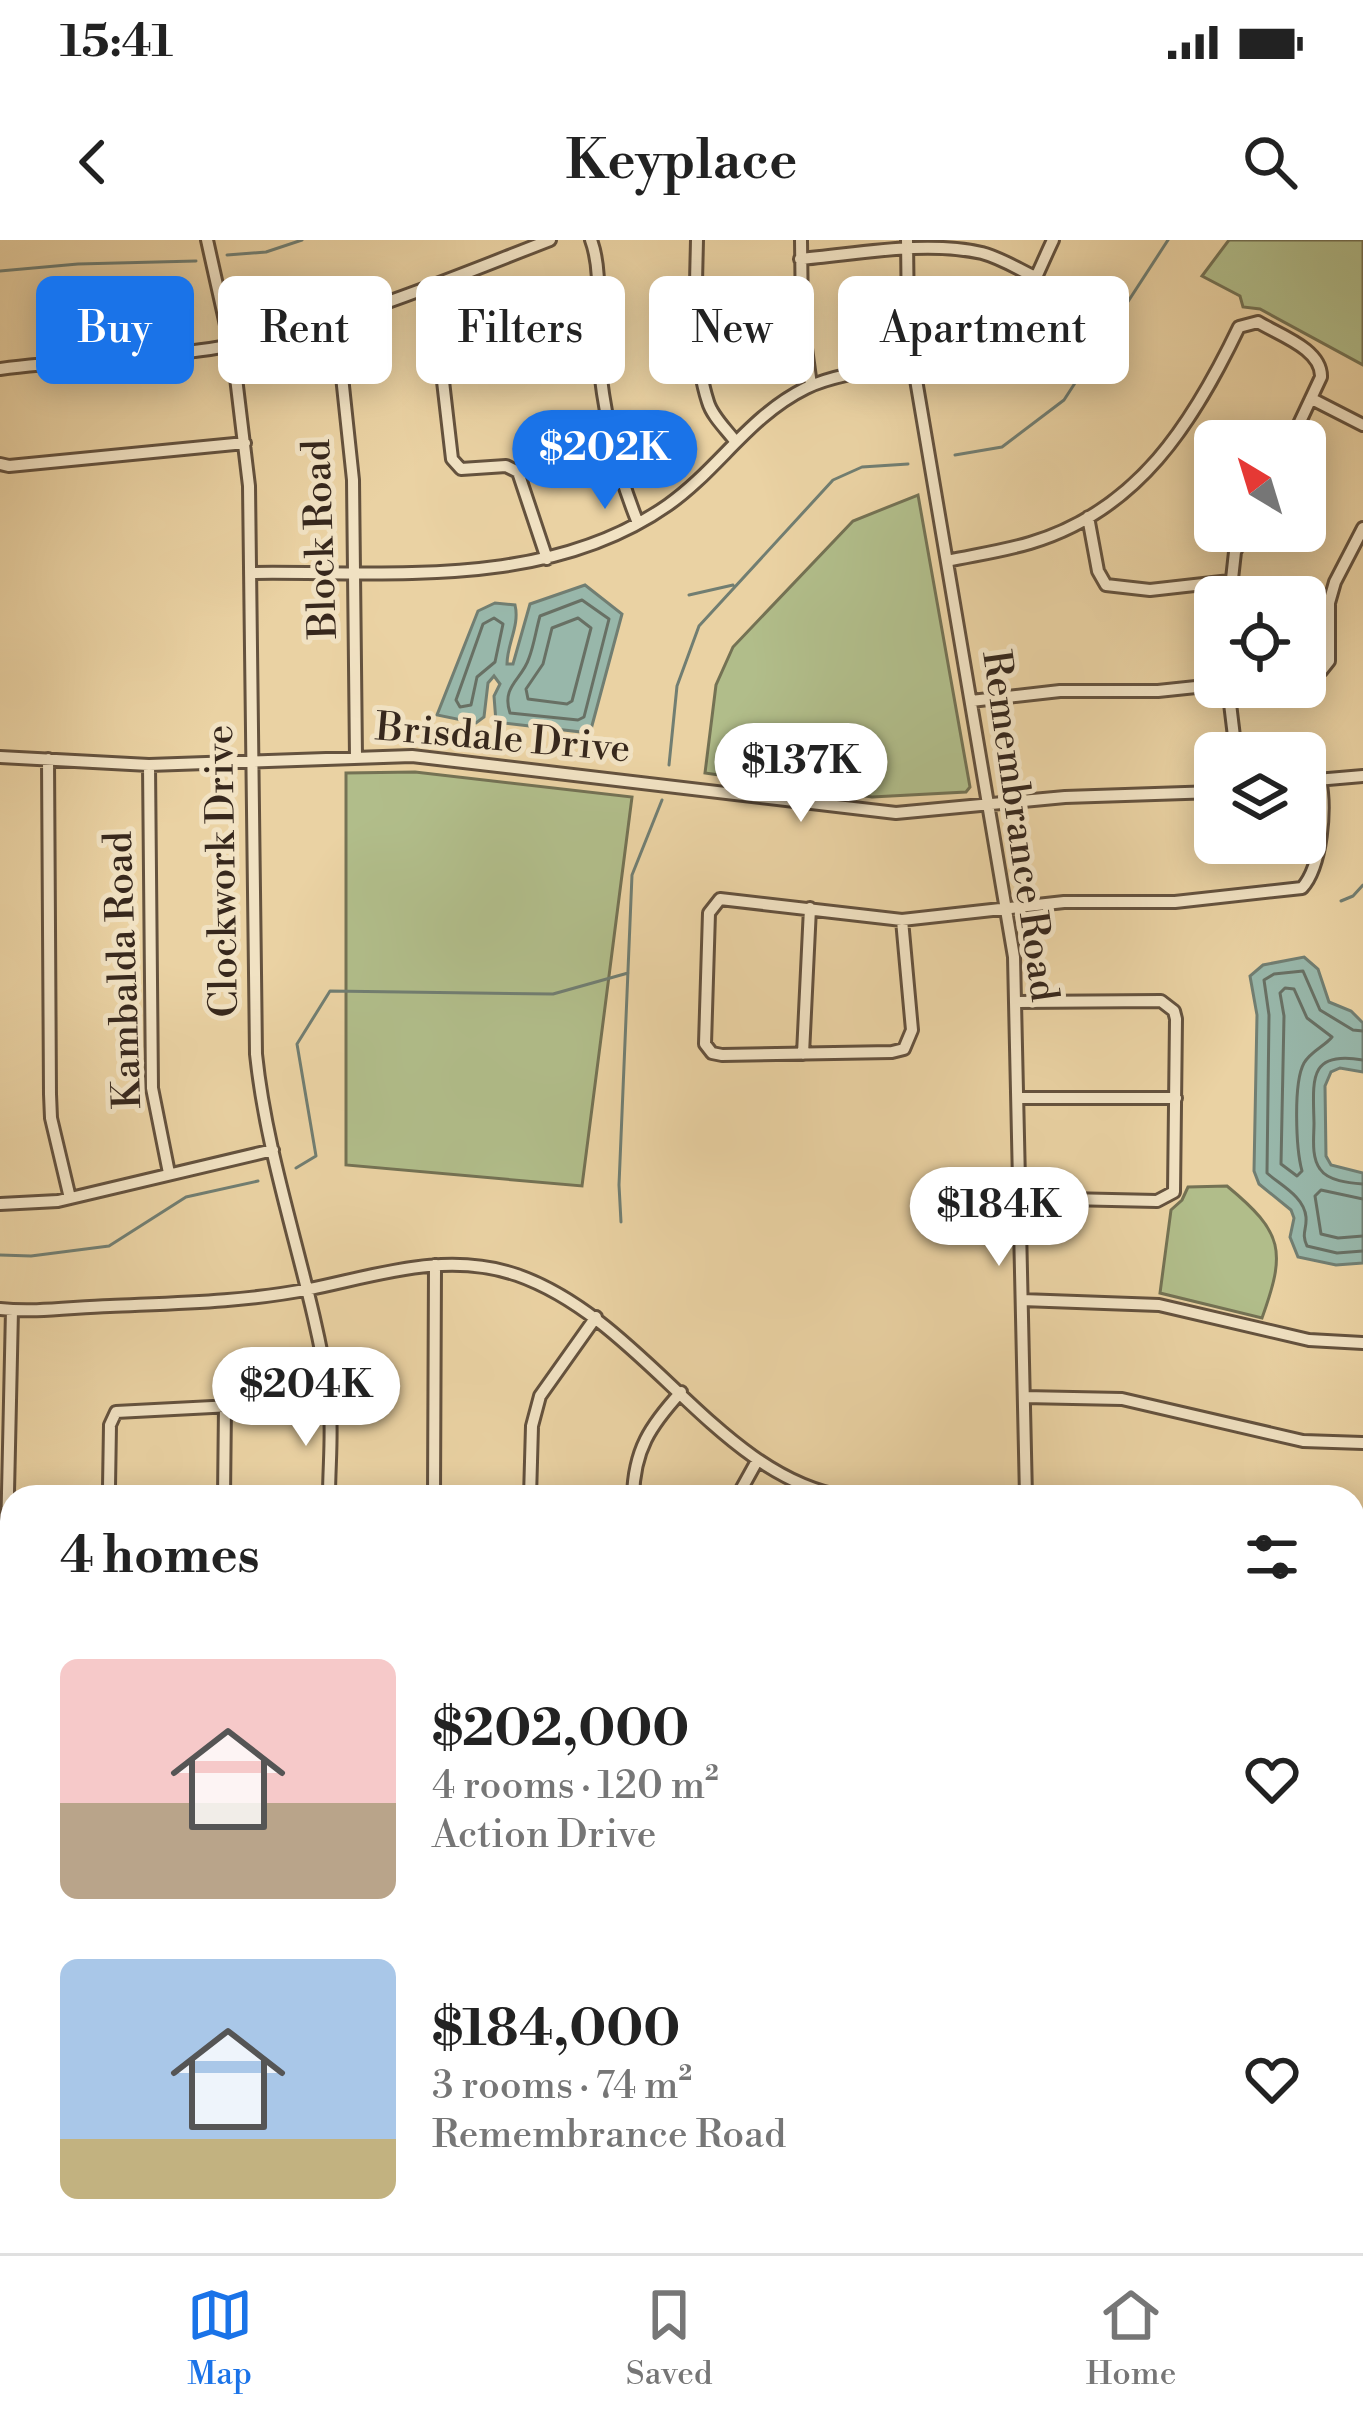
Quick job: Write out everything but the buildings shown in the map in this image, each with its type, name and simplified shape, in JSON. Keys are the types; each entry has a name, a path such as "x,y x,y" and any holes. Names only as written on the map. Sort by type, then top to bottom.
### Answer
{"street":[{"name":"Clockwork Drive","path":"207,240 218,288"},
{"path":"458,276 550,240"},
{"path":"591,240 596,276"},
{"path":"697,240 698,327 706,395 711,410 735,441"},
{"path":"801,240 802,319 811,386"},
{"path":"1035,276 1053,240"},
{"path":"800,259 906,245 979,253 1033,276"},
{"name":"Remembrance Road","path":"906,245 908,276"},
{"path":"947,561 1033,542 1113,502 1159,462 1209,389 1243,324 1258,322 1315,356 1322,372 1302,420"},
{"path":"0,369 218,345"},
{"path":"250,573 473,570 548,559 638,523 683,494 768,411 811,386 838,377"},
{"name":"Clockwork Drive","path":"237,384 245,443 250,573 256,1054 329,1401 329,1485"},
{"name":"Block Road","path":"343,384 353,480 356,757"},
{"path":"444,384 456,465 468,470 506,466 518,472 548,559"},
{"path":"603,384 618,466 638,523"},
{"name":"Remembrance Road","path":"917,384 1006,909 1017,1002 1026,1485"},
{"path":"1312,399 1363,425"},
{"path":"0,464 245,443"},
{"path":"1088,517 1098,571 1106,585 1150,590 1194,585"},
{"path":"1326,665 1329,603 1363,529"},
{"path":"971,701 1060,692 1194,688"},
{"name":"Brisdale Drive","path":"0,757 148,765 356,757 448,759 896,813 1065,796 1194,793"},
{"path":"48,759 51,1118 70,1198"},
{"name":"Kambalda Road","path":"148,765 152,1088 170,1173"},
{"path":"1326,779 1363,776"},
{"path":"902,920 912,1030 908,1045 892,1052 802,1054 722,1055 708,1049 704,1040 708,934 711,907 720,899 902,920 1064,902 1194,901 1302,888 1314,864"},
{"path":"802,1054 810,908"},
{"path":"1017,1002 1161,1001 1176,1019 1174,1192 1167,1198 1021,1198"},
{"path":"1019,1098 1176,1098"},
{"path":"0,1204 41,1204 273,1150"},
{"path":"434,1485 435,1265"},
{"path":"8,1485 6,1310 244,1298 435,1265 515,1274 596,1317 757,1461 811,1485"},
{"path":"1022,1300 1159,1306 1309,1340 1363,1343"},
{"path":"530,1485 532,1426 540,1396 596,1317"},
{"path":"633,1485 643,1439 681,1392"},
{"path":"1024,1397 1122,1399 1303,1441 1363,1442"},
{"path":"109,1485 110,1425 116,1412 329,1401"},
{"path":"224,1485 225,1406"},
{"path":"744,1485 757,1461"}],"green space":[{"path":"1229,240 1363,240 1363,365 1260,309 1243,307 1240,296 1202,276"},
{"path":"918,495 970,787 966,792 872,797 705,773 716,685 733,647 853,521"},
{"path":"415,772 632,797 582,1186 346,1165 346,773"},
{"path":"1227,1186 1260,1217 1275,1244 1275,1276 1262,1318 1160,1293 1171,1210 1188,1187"}],"water":[{"path":"585,585 622,614 590,733 496,722 494,696 500,684 494,676 488,683 484,717 476,723 437,715 478,611 495,603 515,605 507,664 513,664 530,604"},
{"path":"1304,957 1318,969 1329,1002 1351,1011 1363,1023 1363,1072 1340,1068 1331,1072 1325,1086 1326,1156 1331,1165 1363,1173 1363,1263 1336,1265 1298,1257 1290,1237 1291,1210 1259,1184 1254,1171 1257,1015 1250,976 1263,965"}],"waterway":[{"path":"227,255 266,252 302,240"},
{"path":"955,455 1002,447 1064,400 1168,240"},
{"path":"0,271 196,261"},
{"path":"669,765 677,686 699,626 833,480 862,467 908,464"},
{"path":"689,595 733,585"},
{"path":"621,1222 632,875 662,800"},
{"path":"1341,901 1363,885"},
{"path":"296,1168 316,1156 297,1044 330,991 553,994 628,973"},
{"path":"0,1255 109,1246 186,1197 258,1181"}]}
